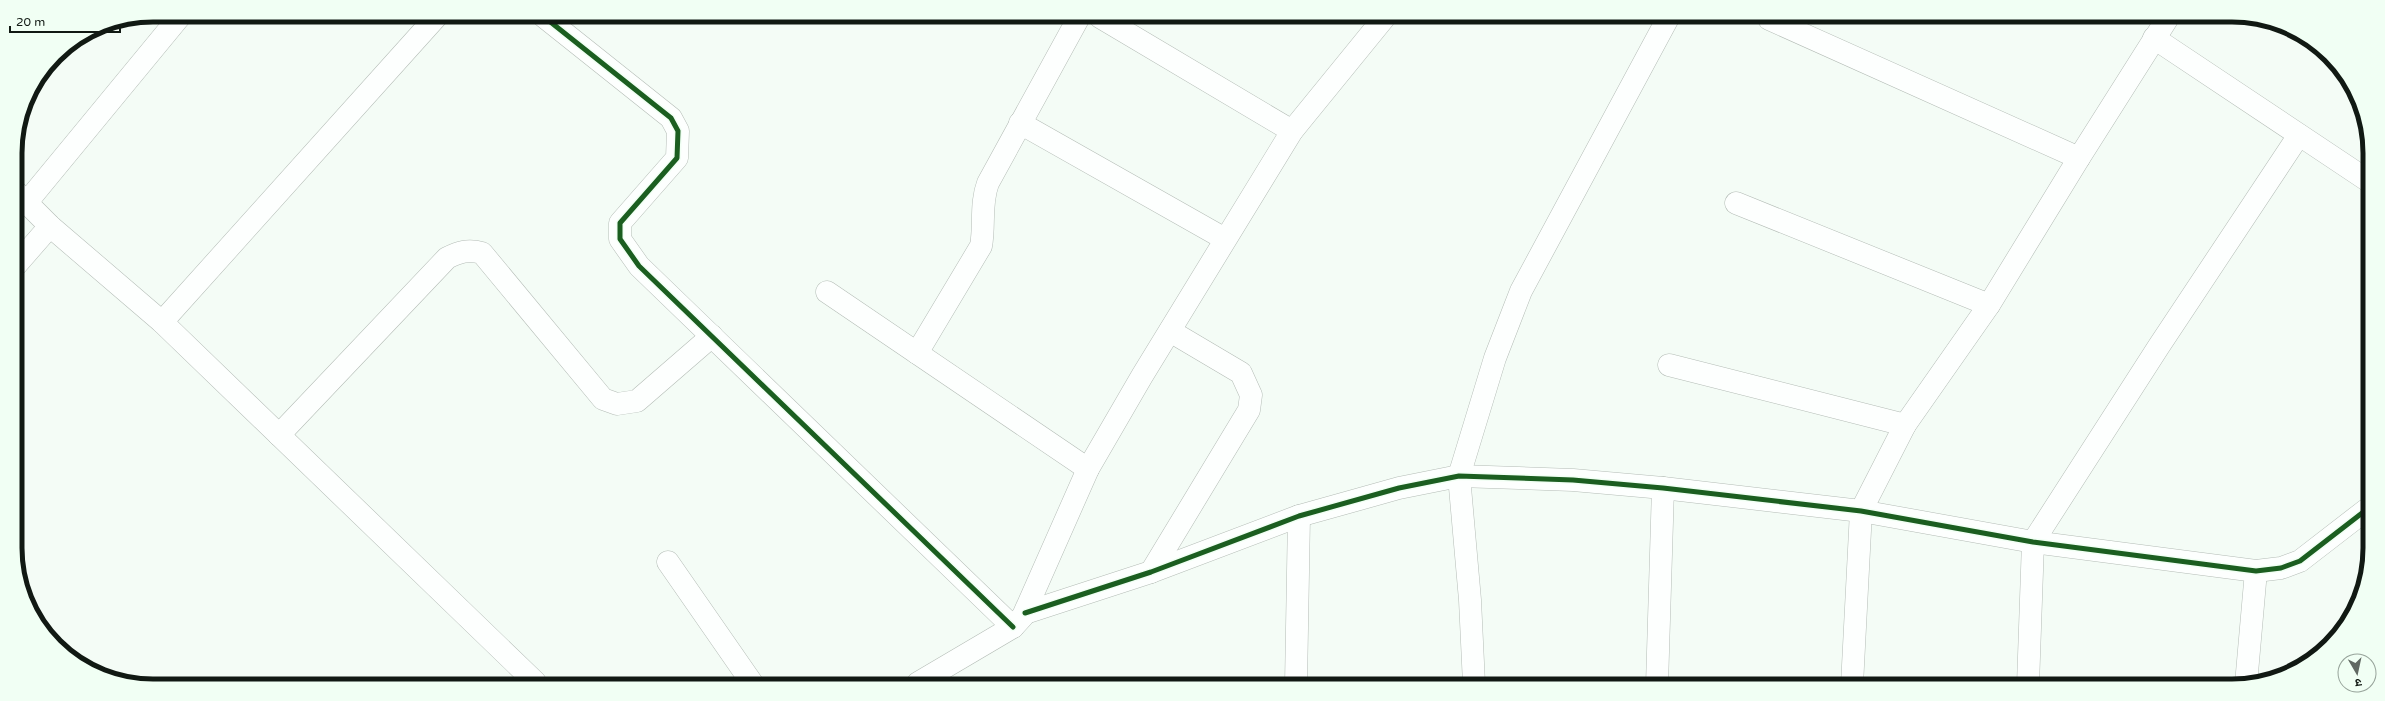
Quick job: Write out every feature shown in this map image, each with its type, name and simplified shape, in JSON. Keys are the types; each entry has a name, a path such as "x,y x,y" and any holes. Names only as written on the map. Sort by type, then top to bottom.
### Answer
{"street":[{"path":"22,196 175,22"},
{"path":"162,322 432,22"},
{"path":"551,22 671,118 678,131 677,158 620,223 620,239 639,266 712,336 1019,620"},
{"path":"917,353 982,246 984,232 983,196 988,183 1076,22"},
{"path":"1108,22 1292,131"},
{"path":"1019,620 1088,469 1142,376 1292,131 1381,22"},
{"path":"1474,679 1470,600 1459,476 1495,358 1522,291 1666,22"},
{"path":"1776,22 2079,158"},
{"path":"1852,679 1861,511 1906,425 1989,305 2165,22"},
{"path":"2154,38 2363,177"},
{"path":"1020,123 1225,239"},
{"path":"2028,679 2032,542 2159,346 2299,135"},
{"path":"22,198 50,226 162,322 531,679"},
{"path":"1736,203 1989,305"},
{"path":"22,259 50,226"},
{"path":"279,435 447,258 460,252 472,250 482,253 604,399 617,404 637,401 712,336"},
{"path":"827,292 1088,469"},
{"path":"1151,572 1249,410 1251,395 1242,373 1170,331"},
{"path":"1669,365 1906,425"},
{"path":"924,679 1019,620 1299,516 1399,488 1459,476 1573,480 1663,488 1861,511 2032,542 2256,571 2281,568 2300,561 2363,512"},
{"path":"1657,679 1663,488"},
{"path":"1296,679 1299,516"},
{"path":"668,562 749,679"},
{"path":"2247,678 2256,571"}],"cycle path":[{"path":"551,22 671,118 678,131 677,158 620,223 620,239 639,266 1013,627"},
{"path":"1025,613 1151,572 1299,516 1399,488 1459,476 1573,480 1663,488 1861,511 2033,542 2256,571 2281,568 2300,561 2363,512"}]}
